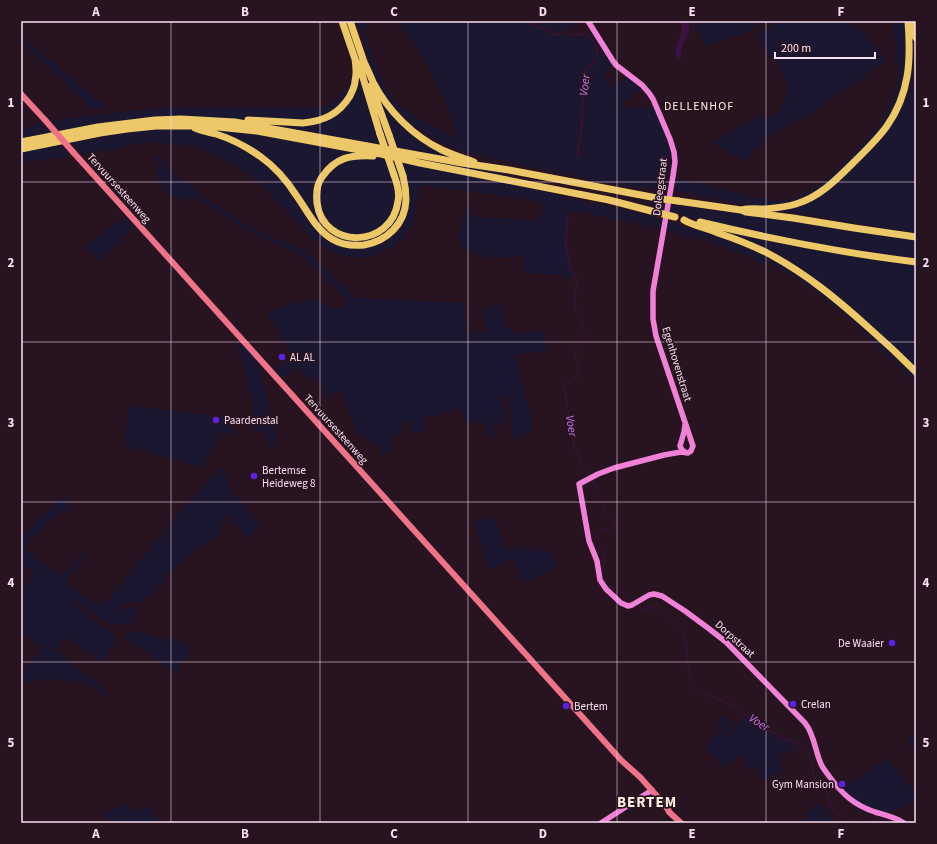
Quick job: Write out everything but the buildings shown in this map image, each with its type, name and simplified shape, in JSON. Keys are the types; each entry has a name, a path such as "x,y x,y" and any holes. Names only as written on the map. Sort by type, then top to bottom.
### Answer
{"highway":[{"path":"342,21 355,59 361,71 394,175 399,201 393,218 383,230 363,238 352,238 337,233 328,226 320,214 317,206 317,189 320,180 334,163 347,157 375,156 381,154"},
{"path":"192,126 199,130 232,140 247,147 263,158 290,185 315,223 332,239 344,244 357,246 371,244 388,236 401,220 406,201 406,189 403,176 350,21"},
{"path":"909,21 916,38"},
{"path":"742,210 785,207 815,196 840,176 880,136 896,110 907,80 910,46 909,21"},
{"path":"235,122 241,120 303,123 320,120 330,116 346,103 353,90 356,78 355,59"},
{"path":"364,62 382,97 406,125 441,150 484,166"},
{"path":"21,142 98,126 155,120 192,119 235,122 662,199 916,237"},
{"path":"21,149 113,131 156,126 200,126 257,131 381,154 609,200 684,220 690,224 752,246 771,255 798,271 844,305 916,372"},
{"path":"684,220 691,220 759,236 916,262"}],"main road":[{"name":"Tervuursesteenweg","path":"21,94 625,764 640,777 650,791 664,804 676,820"}],"street":[{"name":"Doleegstraat","path":"588,21 613,62 649,92 670,139 674,152 675,164 662,240"},
{"name":"Egenhovenstraat","path":"662,240 653,291 653,319 656,336 692,443"},
{"name":"Egenhovenstraat","path":"681,444 685,423"},
{"path":"687,440 692,443 693,448 688,453 685,452 664,455 670,453 687,440"},
{"path":"681,444 681,448 685,452"},
{"name":"Dorpstraat","path":"664,455 609,470 579,484 589,542 597,561 601,582 620,602 628,606 649,594 658,594 687,612 708,628 733,649 806,724 812,736 822,766 845,796 862,807 890,816 904,823"},
{"path":"601,823 650,791"}],"shaded area":[{"path":"356,21 365,21 368,29 361,35"},
{"path":"394,21 528,21 528,24 553,36 563,34 564,31 553,33 532,21 584,21 565,30 564,34 570,38 579,35 585,36 586,34 593,44 597,54 592,62 584,67 583,82 581,86 580,123 576,156 581,155 587,69 592,66 598,58 600,52 595,41 588,33 590,31 612,65 603,72 606,81 611,87 629,77 641,89 621,104 625,108 653,107 663,127 670,148 670,173 666,175 663,190 600,182 468,153 443,144 415,127 393,106 379,86 369,63 362,38 366,34 379,72 391,97 406,110 430,125 459,139 433,76 425,61 406,33"},
{"path":"679,21 690,22 688,34 682,47 680,58 678,59 676,56 676,46 682,28"},
{"path":"692,21 767,21 741,34 706,46"},
{"path":"778,21 852,21 887,60 802,120 797,118 751,152 751,157 746,161 712,143 760,115 767,118 778,113 789,89 777,62 767,53 757,35"},
{"path":"893,21 905,21 906,50 900,93 889,119 880,131 839,175 820,189 802,198 784,204 764,206 748,205 722,200 719,201 674,190 676,178 750,196 782,201 797,197 815,187 832,174 857,151 869,137 882,120 890,104 896,88 898,76"},
{"path":"21,36 104,105 103,108 93,110 70,86 21,43"},
{"path":"362,62 394,117 441,150 559,196 638,213 725,238 744,246 799,276 825,295 916,377 916,384 849,319 819,293 767,262 764,265 733,250 709,241 662,229 569,210 565,243 570,268 574,275 572,278 566,279 562,275 524,272 522,256 493,258 468,251 461,246 458,235 466,208 470,202 473,202 469,215 472,216 536,221 545,207 541,202 419,185 414,221 404,238 394,247 378,254 360,258 345,257 334,253 312,239 260,183 233,164 196,146 143,142 121,149 81,154 51,120 170,107 323,108 337,99 346,89 354,66"},
{"path":"911,64 916,98 916,233 788,212 770,211 812,200 885,132"},
{"path":"41,122 69,154 67,157 21,163 21,130"},
{"path":"158,155 175,174 194,188 201,196 252,227 295,246 306,253 357,298 465,303 467,334 486,331 484,308 502,305 505,329 512,328 513,334 545,330 546,352 515,354 533,425 529,433 513,441 508,397 502,397 506,422 494,425 495,437 488,437 487,422 467,424 460,408 423,419 427,430 411,433 408,422 400,423 402,435 389,438 392,449 382,456 376,444 366,439 355,427 341,391 327,397 314,376 307,380 300,367 281,378 274,369 293,358 266,311 312,299 339,310 348,301 314,267 296,253 242,228 198,198 189,199 184,203 177,197 169,195 157,180 156,168 160,167 154,156"},
{"path":"642,200 665,203 664,209 642,202"},
{"path":"672,205 916,239 916,258 792,240 731,227 670,212"},
{"path":"124,217 135,226 99,261 85,247"},
{"path":"725,232 832,253 916,266 916,369 821,284"},
{"path":"240,342 257,360 261,379 269,403 276,436 278,438 275,444 269,449 265,433 252,430 252,395 247,389 245,366 237,353"},
{"path":"129,406 229,417 235,436 221,432 202,468 124,445"},
{"path":"220,469 224,469 233,498 235,494 261,527 248,539 226,515 216,537 199,547 170,573 156,591 141,601 125,604 118,613 123,610 139,606 132,622 112,626 66,597 118,639 101,662 66,637 56,650 88,678 92,678 98,683 109,696 107,697 88,684 82,682 46,679 21,684 21,673 42,648 22,632 21,629 21,592 35,574 21,563 21,537 59,499 67,500 71,508 59,514 28,542 25,548 34,557 60,574 72,568 83,553 86,556 65,581 92,603 106,602 159,537 168,546 161,536 183,508"},
{"path":"495,517 506,551 524,546 527,552 540,548 554,554 553,558 557,567 524,583 512,558 489,569 474,522"},
{"path":"128,630 192,645 188,656 181,663 178,675 126,639"},
{"path":"722,716 734,726 728,733 716,723"},
{"path":"743,716 757,727 798,747 778,756 784,772 764,781 755,765 751,771 741,756 724,767 705,746 720,729 729,736 742,721"},
{"path":"916,725 916,753 906,741 914,734 912,727"},
{"path":"886,758 916,794 916,802 888,813 870,807 852,798 843,789"},
{"path":"819,803 836,823 800,823 808,817 805,814"},
{"path":"125,804 134,812 149,805 160,823 110,823 103,813"}],"waterway":[{"name":"Voer","path":"529,21 535,26 549,30 551,34 556,35 564,31 572,36 580,34 587,35 596,47 598,55 596,60 586,68 583,89 582,123 577,158"},
{"name":"Voer","path":"568,216 565,244 570,268 577,283 575,297 576,311 581,319 583,330 587,338 577,347 575,352 575,358 579,371 564,388 574,447 581,463 591,476"},
{"name":"Voer","path":"592,479 604,510 612,517 615,525 593,534 592,538 593,543 605,553 602,574 605,583"},
{"name":"Voer","path":"607,586 621,591 632,601"},
{"name":"Voer","path":"638,605 642,610 652,607 679,627 686,644 690,677 692,684 697,690 736,707 758,725 796,743 806,751 811,761 814,776 829,796 831,806 837,813 861,823 880,819 896,823"}],"place":[{"name":"AL AL","path":"282,357"},
{"name":"Paardenstal","path":"216,420"},
{"name":"Bertemse Heideweg 8","path":"254,476"},
{"name":"De Waaier","path":"892,643"},
{"name":"Crelan","path":"793,704"},
{"name":"Bertem","path":"566,706"},
{"name":"Gym Mansion","path":"842,784"}],"district":[{"name":"DELLENHOF","path":"699,106"},
{"name":"BERTEM","path":"647,802"}]}
